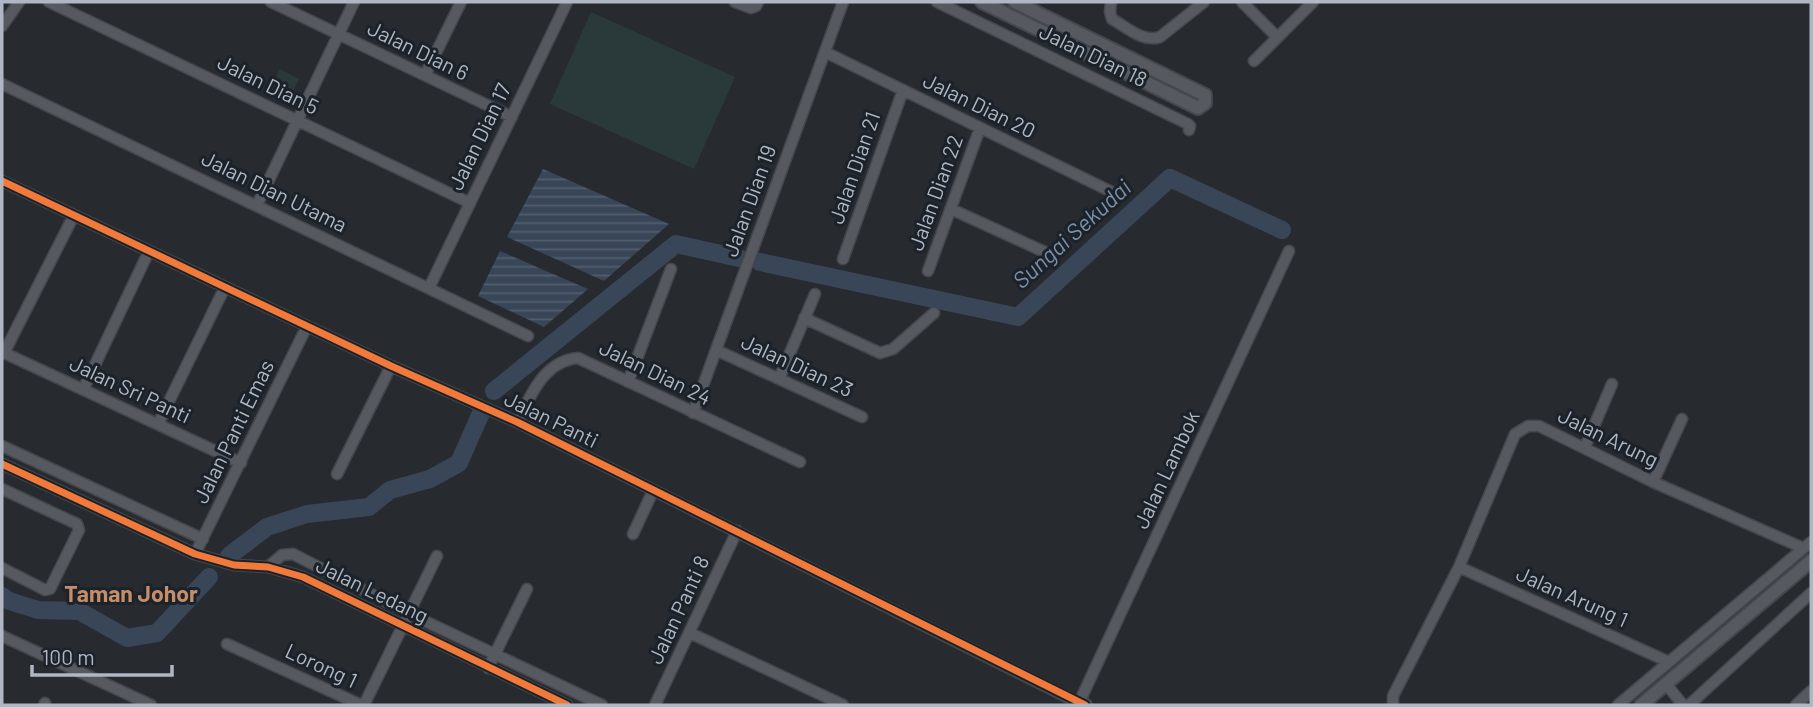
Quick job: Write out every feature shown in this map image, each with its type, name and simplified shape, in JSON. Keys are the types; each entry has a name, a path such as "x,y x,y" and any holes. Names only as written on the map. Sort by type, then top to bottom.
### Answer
{"street":[{"path":"2,26 19,2"},
{"name":"Jalan Dian 5","path":"49,2 470,203"},
{"name":"Jalan Dian 6","path":"271,2 512,117"},
{"path":"257,205 354,2"},
{"path":"425,75 461,2"},
{"name":"Jalan Dian 17","path":"429,288 567,2"},
{"path":"735,2 751,8 758,2"},
{"name":"Jalan Dian 19","path":"692,413 843,2"},
{"name":"Jalan Dian 18","path":"937,2 1188,124 1189,130"},
{"path":"982,2 1009,16 1198,108 1205,103 1205,95 1015,2 1009,16"},
{"path":"1111,2 1112,19 1146,38 1153,39 1160,37 1204,2"},
{"path":"1242,2 1277,37"},
{"path":"1254,61 1313,2"},
{"name":"Jalan Dian 20","path":"825,52 1116,194"},
{"name":"Jalan Dian Utama","path":"2,84 528,336"},
{"name":"Jalan Dian 21","path":"844,259 903,90"},
{"name":"Jalan Dian 22","path":"928,271 981,128"},
{"name":"Jalan Panti","path":"2,181 391,366 517,422 1081,704"},
{"path":"951,209 1049,254"},
{"path":"3,352 74,215"},
{"path":"83,390 149,251"},
{"name":"Jalan Lambok","path":"1081,704 1289,251"},
{"path":"628,382 671,269"},
{"path":"158,425 225,287"},
{"path":"779,379 815,294"},
{"path":"804,318 880,353 892,349 934,313"},
{"name":"Jalan Panti Emas","path":"195,554 307,326"},
{"name":"Jalan Dian 23","path":"716,350 862,417"},
{"name":"Jalan Sri Panti","path":"3,352 241,463"},
{"name":"Jalan Dian 24","path":"517,422 539,379 569,359 578,358 800,462"},
{"path":"337,474 391,366"},
{"path":"1585,447 1612,384"},
{"path":"1653,482 1682,419"},
{"name":"Jalan Arung","path":"1393,705 1394,696 1459,567 1515,434 1528,426 1539,426 1653,482 1807,545"},
{"path":"3,451 203,539"},
{"name":"Jalan Ledang","path":"2,464 195,554 234,565 268,567 303,577 567,705"},
{"path":"633,534 653,491"},
{"path":"2,568 45,590 50,589 79,530 77,524 3,492"},
{"name":"Jalan Panti 8","path":"655,705 737,531"},
{"path":"1618,705 1807,545"},
{"path":"268,567 282,555 293,554 410,614 602,705"},
{"path":"362,705 437,556"},
{"path":"1641,705 1811,561"},
{"name":"Jalan Arung 1","path":"1459,567 1669,662"},
{"path":"488,668 527,589"},
{"path":"1689,705 1811,593"},
{"path":"690,633 843,705"},
{"path":"2,636 151,705"},
{"name":"Lorong 1","path":"227,644 362,705"},
{"path":"1666,684 1683,705"},
{"path":"1796,705 1811,691"}],"shaded area":[{"path":"591,12 735,77 694,169 550,104"},
{"path":"280,69 299,79 288,101 269,91"}],"water":[{"path":"543,169 669,224 604,281 507,237"},
{"path":"500,251 588,289 544,327 478,296"}],"waterway":[{"name":"Sungai Sekudai","path":"760,262 1018,317 1170,178 1282,230"},
{"name":"Sungai Sekudai","path":"494,391 676,244 739,258"},
{"name":"Sungai Sekudai","path":"229,556 267,527 307,514 369,507 390,490 430,479 459,463 481,413"},
{"name":"Sungai Sekudai","path":"2,596 9,601 38,610 79,611 127,638 157,633 209,577"}],"cycle path":[{"path":"2,181 391,366 517,422 1085,705"},
{"path":"2,464 195,554 234,565 268,567 303,577 567,705"}],"district":[{"name":"Taman Johor","path":"131,594"}]}
